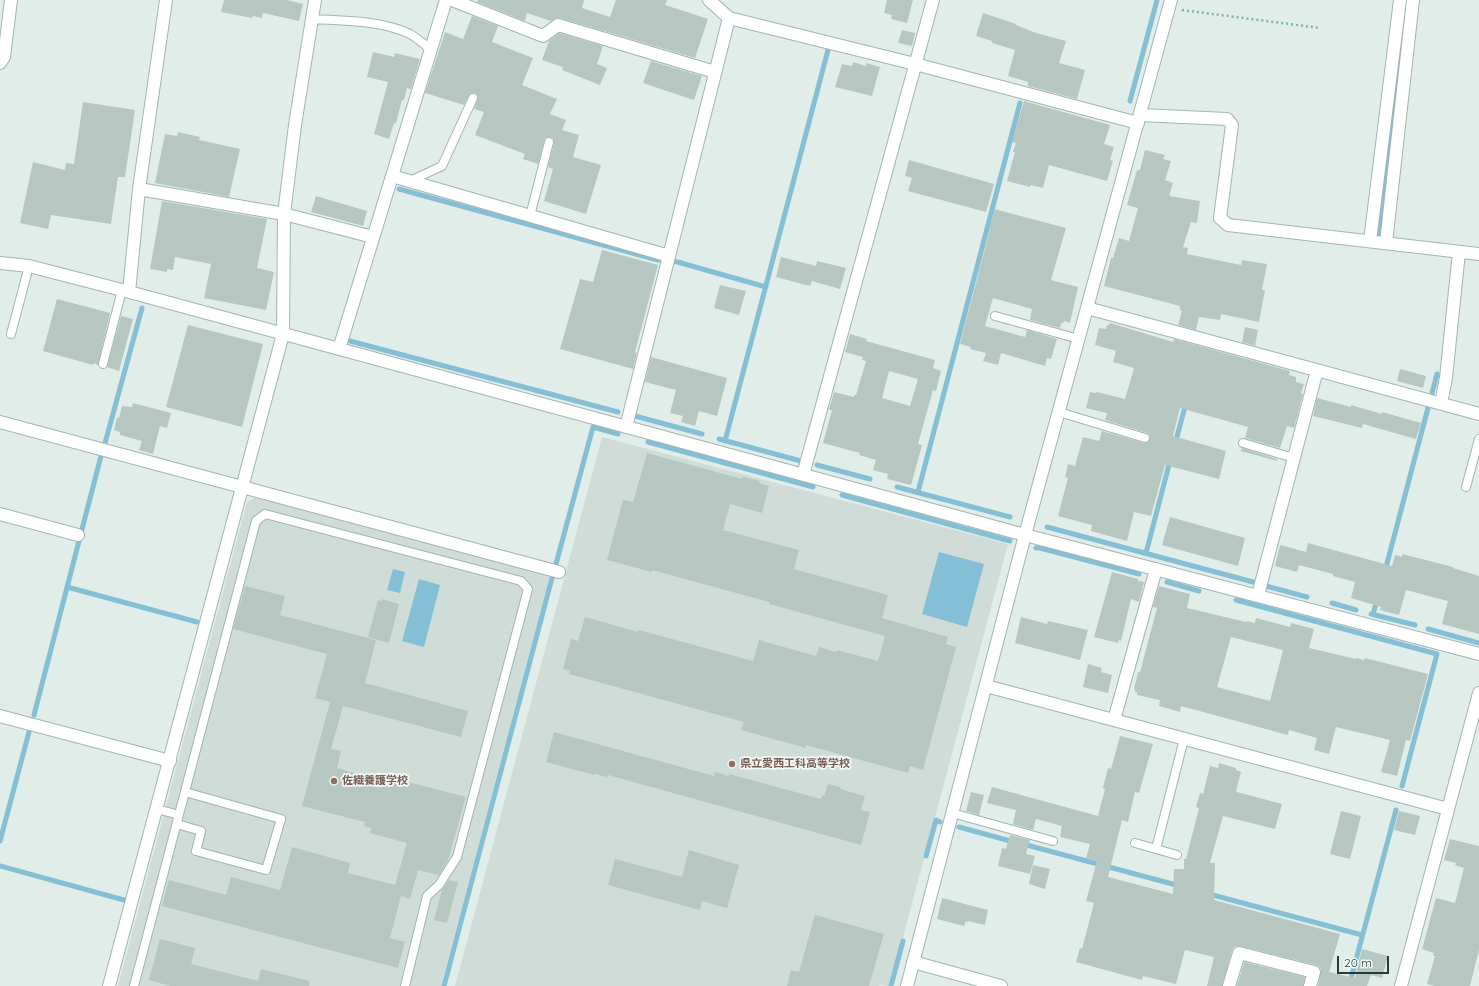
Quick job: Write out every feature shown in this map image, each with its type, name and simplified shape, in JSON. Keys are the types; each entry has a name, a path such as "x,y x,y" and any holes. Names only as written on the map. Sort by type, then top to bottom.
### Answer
{"street":[{"path":"0,64 4,57 11,0"},
{"path":"125,291 166,0"},
{"path":"109,986 283,334 284,214 295,125 315,0"},
{"path":"339,349 446,0"},
{"path":"452,0 543,36 558,25 715,72"},
{"path":"708,0 729,18 1139,119 1227,119 1232,125 1220,218 1228,225 1479,254"},
{"path":"803,475 933,0"},
{"path":"1370,242 1400,0"},
{"path":"1386,243 1413,0"},
{"path":"907,986 1025,535 1169,4"},
{"path":"626,426 729,18"},
{"path":"392,176 669,256"},
{"path":"139,189 284,214 373,237"},
{"path":"1441,403 1446,378 1459,252"},
{"path":"0,263 29,266 125,291 1025,535 1479,654"},
{"path":"1087,308 1479,414"},
{"path":"1258,596 1317,370"},
{"path":"0,422 559,572"},
{"path":"0,514 78,535"},
{"path":"1114,720 1156,569"},
{"path":"986,686 1448,809"},
{"path":"1401,986 1479,693"},
{"path":"0,716 170,761"},
{"path":"1229,986 1239,953 1314,972 1310,986"},
{"path":"913,962 1001,986"}],"lane":[{"path":"312,19 352,21 386,26 410,35 430,49"},
{"path":"410,181 442,166 473,98"},
{"path":"530,216 549,142"},
{"path":"11,334 29,266"},
{"path":"102,364 125,291"},
{"path":"995,316 1079,339"},
{"path":"1059,412 1145,438"},
{"path":"1466,487 1479,439"},
{"path":"1243,443 1294,458"},
{"path":"134,986 256,521 265,514 521,581 528,589 457,857 439,885 427,896 405,986"},
{"path":"1156,849 1184,739"},
{"path":"177,824 201,831 196,851 266,870 281,819 185,792"},
{"path":"157,809 179,815"},
{"path":"952,813 1053,841"},
{"path":"1135,843 1177,855"}],"path":[{"path":"1169,4 1320,28"}],"shaded area":[{"name":"県立愛西工科高等学校","path":"602,437 1008,544 890,986 455,986"},
{"name":"佐織養護学校","path":"256,497 550,575 441,986 118,986 247,502"}],"water":[{"path":"939,552 984,564 967,627 922,614"},
{"path":"393,569 405,572 400,593 387,590"},
{"path":"419,579 440,585 424,647 402,641"}],"building":[{"path":"224,0 287,0 303,4 299,21 263,13 262,18 253,16 252,18 221,12"},
{"path":"478,0 584,0 582,8 610,17 616,0 667,0 665,5 708,19 695,58 560,18 556,18 551,21 527,13 525,21 477,2"},
{"path":"887,0 913,0 907,23 891,19 892,15 884,13"},
{"path":"983,13 1016,24 1036,33 1066,41 1059,63 1085,70 1077,99 1028,86 1028,82 1008,76 1015,50 976,36"},
{"path":"472,16 498,26 492,42 533,58 522,85 557,99 550,114 566,120 562,130 579,135 573,157 601,165 586,214 544,201 553,169 548,167 554,143 553,138 545,138 538,164 523,159 525,154 475,135 484,112 474,109 478,98 476,93 470,94 464,105 425,93 445,32 463,39"},
{"path":"902,30 915,33 912,46 898,43"},
{"path":"559,33 603,46 597,64 607,68 600,85 562,70 563,67 542,60 549,41"},
{"path":"373,52 394,57 395,53 420,59 411,89 407,88 396,123 394,123 389,139 374,134 388,82 367,77"},
{"path":"651,61 702,76 694,100 643,83"},
{"path":"853,62 866,66 866,63 880,67 872,96 835,87 842,64 852,66"},
{"path":"1024,101 1110,125 1104,144 1114,147 1110,160 1113,161 1107,181 1049,165 1043,188 1031,185 1030,187 1007,181 1015,152 1013,152 1016,143 1012,142"},
{"path":"83,102 135,110 125,177 118,177 111,224 51,215 48,229 20,223 33,162 65,170 66,163 74,164"},
{"path":"178,132 200,137 199,140 240,149 229,197 155,183 165,134 177,136"},
{"path":"1145,150 1165,155 1163,159 1171,161 1165,180 1173,183 1169,196 1200,201 1197,223 1191,222 1183,247 1188,248 1187,254 1241,265 1242,260 1267,264 1262,290 1265,290 1259,322 1221,314 1220,320 1199,317 1196,330 1178,325 1182,311 1180,310 1180,306 1104,286 1111,258 1113,258 1119,238 1129,241 1138,208 1127,205 1137,170 1140,170"},
{"path":"909,160 994,184 986,212 908,191 912,178 905,176"},
{"path":"316,196 367,211 363,226 311,212"},
{"path":"162,201 267,219 257,268 274,272 266,310 204,298 211,264 175,257 173,270 167,269 167,272 150,269"},
{"path":"994,209 1066,228 1051,280 1078,287 1070,323 1064,321 1061,323 1060,328 1030,320 1032,309 993,298 985,326 1025,337 1027,330 1057,339 1051,359 1047,358 1045,366 1001,353 998,365 983,361 986,353 970,349 971,347 960,344"},
{"path":"602,250 658,265 635,352 637,353 633,369 560,349 580,279 593,282"},
{"path":"781,257 816,266 817,261 846,268 840,289 812,281 810,286 776,277"},
{"path":"720,285 746,291 739,315 714,308"},
{"path":"57,299 110,313 98,365 94,363 93,365 43,351"},
{"path":"121,316 133,319 119,371 107,367"},
{"path":"1110,323 1173,342 1174,339 1290,371 1289,375 1296,377 1296,382 1304,384 1301,393 1303,394 1294,428 1287,426 1280,448 1245,438 1248,427 1180,408 1173,436 1226,451 1219,479 1165,465 1151,516 1134,512 1127,541 1091,531 1092,525 1058,516 1068,478 1065,477 1068,464 1075,466 1083,437 1099,441 1102,431 1144,443 1148,442 1150,439 1147,433 1105,420 1107,413 1086,408 1090,392 1097,392 1125,399 1134,368 1113,362 1116,351 1095,345 1099,328 1106,329 1107,325"},
{"path":"188,325 263,344 242,427 166,407"},
{"path":"1245,327 1258,330 1255,346 1242,342"},
{"path":"850,334 867,339 866,341 935,360 933,368 941,371 936,391 933,390 918,444 922,445 911,485 887,479 888,474 873,470 876,460 859,455 860,453 823,443 832,410 829,410 834,392 854,397 854,395 856,395 866,361 862,360 863,357 845,352","holes":["889,371 918,379 910,406 882,398"]},
{"path":"651,357 727,378 717,416 699,411 695,426 681,422 683,416 670,413 676,390 645,382"},
{"path":"1400,369 1426,376 1423,388 1397,381"},
{"path":"1317,398 1351,407 1351,405 1382,414 1382,412 1421,423 1416,439 1363,424 1362,428 1313,416"},
{"path":"133,403 171,413 167,428 160,426 153,454 139,450 142,441 120,435 120,432 114,430 117,417 119,418 122,406 132,407"},
{"path":"1242,448 1277,459 1277,461 1241,451"},
{"path":"647,453 742,479 743,477 760,481 759,483 769,486 762,513 730,504 723,530 799,550 794,569 888,595 882,618 948,637 946,644 956,647 923,770 910,766 908,773 806,745 806,748 741,730 744,722 569,674 570,671 563,669 571,639 578,641 585,617 753,661 759,640 816,656 819,647 836,652 837,650 878,661 885,636 652,570 652,572 607,560 623,500 633,502"},
{"path":"1170,517 1245,538 1238,566 1162,545"},
{"path":"1308,543 1392,566 1395,555 1402,557 1402,554 1453,567 1479,576 1479,634 1442,624 1448,601 1406,590 1399,615 1380,610 1381,607 1351,598 1355,582 1333,576 1333,574 1299,565 1297,572 1275,566 1280,545 1306,552"},
{"path":"1112,572 1144,582 1139,602 1131,599 1121,641 1119,640 1118,643 1094,637"},
{"path":"245,586 285,596 280,615 376,640 365,683 468,711 461,737 343,706 331,749 341,751 337,768 376,779 377,776 385,778 385,776 466,797 448,860 439,875 418,870 410,899 401,896 390,938 405,942 398,968 162,906 169,880 226,895 231,877 280,890 292,847 350,863 348,873 395,885 407,843 370,833 371,828 364,826 365,822 302,806 330,702 315,698 327,654 233,629"},
{"path":"1159,586 1190,594 1187,608 1246,622 1255,623 1256,618 1290,627 1291,623 1314,629 1309,648 1356,659 1364,660 1365,658 1428,674 1410,741 1406,740 1397,776 1381,772 1390,740 1336,727 1329,754 1314,750 1317,738 1289,730 1288,735 1181,706 1180,712 1159,706 1160,700 1137,695 1137,692 1135,692 1134,689 1157,608 1153,607","holes":["1231,637 1283,650 1270,701 1217,687"]},
{"path":"382,599 399,604 389,643 368,637 378,600 382,601"},
{"path":"1021,617 1047,624 1048,621 1088,630 1080,660 1015,643"},
{"path":"1088,664 1102,668 1101,672 1112,675 1108,693 1083,687"},
{"path":"554,732 714,776 715,772 729,776 729,774 821,799 822,795 824,796 828,784 841,787 840,789 865,796 861,810 870,812 861,845 608,775 607,777 594,775 546,762"},
{"path":"1120,736 1153,744 1139,793 1135,792 1128,822 1122,820 1108,877 1173,894 1174,869 1184,869 1184,859 1186,859 1199,808 1196,807 1200,793 1203,794 1210,766 1218,768 1219,763 1236,768 1236,770 1241,772 1237,792 1282,804 1275,829 1223,816 1210,863 1215,863 1214,900 1340,934 1329,972 1355,978 1362,949 1388,956 1382,978 1371,975 1367,986 1318,986 1321,970 1320,967 1240,946 1234,947 1232,951 1222,986 1207,986 1214,957 1185,950 1176,984 1143,976 1142,980 1076,962 1080,948 1082,949 1094,903 1086,901 1097,861 1086,858 1090,844 1060,837 1062,826 1036,819 1033,830 1013,824 1016,810 987,803 992,787 1098,816 1105,789 1103,788 1108,768 1111,769"},
{"path":"971,792 984,795 979,815 966,811"},
{"path":"1341,811 1361,816 1350,859 1330,854"},
{"path":"1399,811 1420,816 1415,835 1394,830"},
{"path":"1010,835 1030,840 1026,854 1035,856 1030,874 998,866 1002,848 1006,849"},
{"path":"1450,839 1479,846 1479,950 1470,986 1435,986 1427,984 1435,956 1433,956 1434,953 1422,949 1436,898 1455,903 1464,868 1455,865 1456,863 1444,860"},
{"path":"689,850 739,865 727,908 702,901 700,910 608,885 615,859 682,877"},
{"path":"1033,865 1050,869 1045,889 1029,884"},
{"path":"449,880 458,882 447,923 434,920 442,890"},
{"path":"942,898 988,910 985,925 966,921 964,926 937,919"},
{"path":"815,915 884,934 869,986 787,986 791,970 799,972"},
{"path":"160,939 195,948 191,964 258,981 261,969 310,981 309,986 170,986 149,980"},
{"path":"1244,962 1305,977 1303,986 1237,986"}],"waterway":[{"path":"1130,101 1157,0"},
{"path":"1378,235 1407,0"},
{"path":"725,441 828,50"},
{"path":"918,492 1020,103"},
{"path":"399,189 658,260"},
{"path":"674,261 766,287"},
{"path":"105,443 142,308"},
{"path":"350,341 618,412"},
{"path":"1432,393 1437,374"},
{"path":"1175,444 1186,403"},
{"path":"1385,571 1428,408"},
{"path":"635,416 702,434"},
{"path":"556,564 593,427 618,434"},
{"path":"719,439 801,461"},
{"path":"648,442 813,487"},
{"path":"34,715 101,456"},
{"path":"1146,553 1170,461"},
{"path":"817,465 870,479"},
{"path":"897,487 1010,517"},
{"path":"842,495 1010,541"},
{"path":"1047,527 1253,582"},
{"path":"1036,548 1139,574"},
{"path":"444,986 552,578"},
{"path":"1167,582 1199,591"},
{"path":"1266,586 1307,597"},
{"path":"67,587 197,622"},
{"path":"1236,600 1437,654 1402,786"},
{"path":"1373,614 1377,600"},
{"path":"1332,603 1356,610"},
{"path":"1371,614 1415,625"},
{"path":"1428,629 1479,643"},
{"path":"0,841 29,732"},
{"path":"1349,986 1396,810"},
{"path":"926,856 936,820 940,822"},
{"path":"959,827 1014,842"},
{"path":"1023,844 1180,886"},
{"path":"0,866 124,900"},
{"path":"1209,894 1362,935"},
{"path":"891,986 903,941"}],"place":[{"name":"県立愛西工科高等学校","path":"732,764"},
{"name":"佐織養護学校","path":"334,781"}]}
